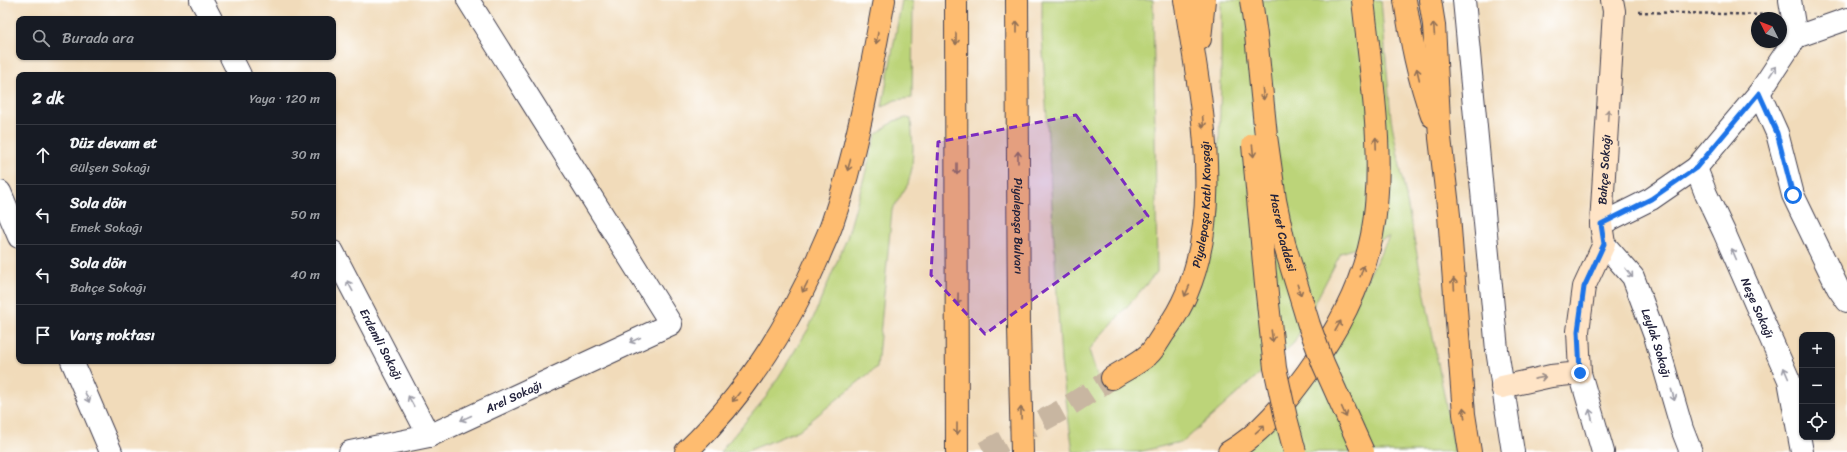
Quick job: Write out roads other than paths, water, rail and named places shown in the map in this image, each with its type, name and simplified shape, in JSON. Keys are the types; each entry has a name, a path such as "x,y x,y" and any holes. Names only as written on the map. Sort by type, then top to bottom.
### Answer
{"main road":[{"path":"686,452 736,398 774,343 806,286 832,225 862,117 884,0"},
{"path":"956,0 957,452"},
{"name":"Piyalepaşa Bulvarı","path":"1017,0 1019,320 1022,452"},
{"name":"Piyalepaşa Katlı Kavşağı","path":"1112,378 1148,354 1175,318 1190,285 1199,254 1206,216 1206,169 1199,88 1186,0"},
{"path":"1199,88 1201,24 1204,0"},
{"path":"1244,0 1248,98 1275,368 1295,452"},
{"name":"Hasret Caddesi","path":"1251,0 1266,136 1275,200 1284,243 1309,325 1323,363 1363,452"},
{"path":"1229,452 1240,446 1272,418 1326,346 1348,307 1361,273 1372,235 1377,192 1376,118 1363,0"},
{"path":"1404,0 1413,52 1422,91 1440,138"},
{"path":"1430,0 1434,25 1440,138 1449,215 1464,414 1470,452"}],"street":[{"path":"201,0 209,16"},
{"name":"Arel Sokağı","path":"350,452 429,436 671,324 468,0"},
{"path":"1464,0 1497,350 1513,452"},
{"name":"Bahçe Sokağı","path":"1603,452 1580,373 1578,331 1584,287 1602,234 1613,6"},
{"path":"1791,7 1796,36"},
{"path":"1602,234 1696,168 1759,93 1796,36 1847,20"},
{"path":"232,60 238,72"},
{"path":"1759,93 1777,133 1793,195 1838,288 1847,301"},
{"name":"Neşe Sokağı","path":"1696,168 1706,194 1789,380 1802,452"},
{"path":"0,192 16,230"},
{"name":"Leylak Sokağı","path":"1602,234 1633,277 1655,336 1682,428 1691,452"},
{"name":"Erdemli Sokağı","path":"336,258 429,436"},
{"path":"73,364 110,452"},
{"path":"1502,387 1551,376 1580,373"}],"tunnel":[{"path":"984,452 1064,409 1112,378"}]}
